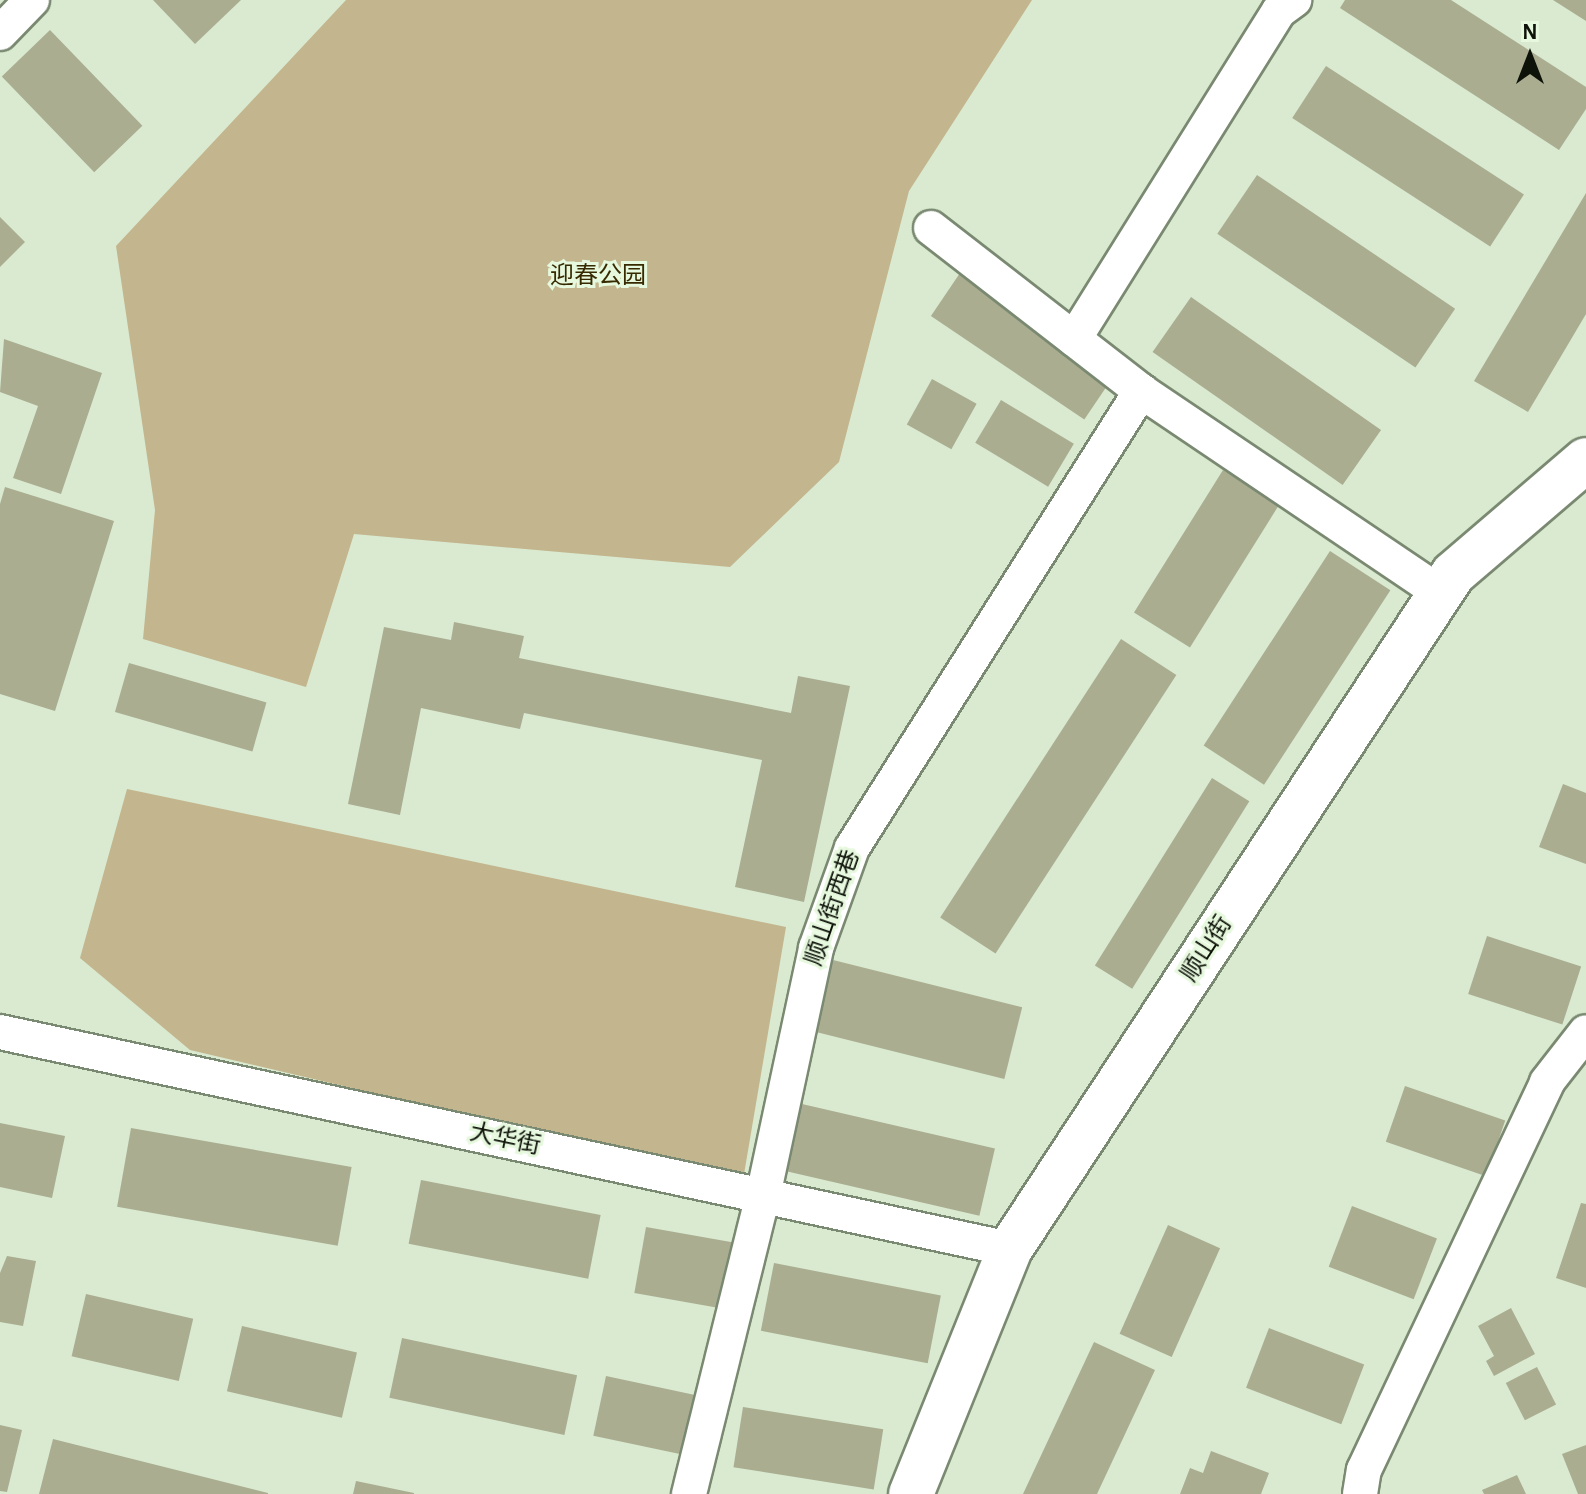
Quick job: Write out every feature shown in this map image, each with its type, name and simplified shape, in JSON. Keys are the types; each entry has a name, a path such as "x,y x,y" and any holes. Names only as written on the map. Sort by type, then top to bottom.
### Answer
{"street":[{"path":"0,33 32,0"},
{"path":"1074,339 1279,11 1294,0"},
{"path":"931,228 1141,391 1440,593"},
{"name":"顺山街西巷","path":"689,1494 763,1196 816,948 852,848 1141,391"},
{"name":"顺山街","path":"911,1494 1010,1249 1453,574 1586,460"},
{"name":"大华街","path":"0,1032 1010,1249"},
{"path":"1360,1494 1364,1470 1547,1082 1586,1032"}],"green space":[{"name":"迎春公园","path":"346,0 1032,0 909,191 839,462 730,567 354,534 306,687 143,639 155,510 116,246"},
{"path":"127,789 786,927 743,1180 190,1050 80,958"}],"building":[{"path":"153,0 241,0 195,44"},
{"path":"1345,0 1451,0 1586,87 1586,109 1559,150 1340,8"},
{"path":"1553,0 1586,0 1586,21"},
{"path":"50,30 142,126 94,172 2,77"},
{"path":"1326,66 1524,195 1490,247 1292,118"},
{"path":"1257,175 1455,309 1415,368 1217,234"},
{"path":"1586,193 1586,314 1528,412 1474,381"},
{"path":"0,217 25,242 0,267"},
{"path":"960,273 1113,376 1084,420 931,316"},
{"path":"1191,297 1381,430 1343,485 1153,352"},
{"path":"4,339 102,373 61,494 13,478 38,406 0,392"},
{"path":"932,379 977,404 951,449 907,424"},
{"path":"1001,400 1074,444 1048,487 975,443"},
{"path":"1223,470 1279,505 1190,647 1134,612"},
{"path":"5,487 114,521 55,711 0,694 0,504"},
{"path":"1330,551 1390,590 1264,785 1204,746"},
{"path":"454,622 524,636 519,658 791,713 798,676 850,686 804,902 735,887 762,760 524,713 520,729 421,708 400,815 348,804 384,627 451,640"},
{"path":"1121,639 1176,675 996,953 940,917"},
{"path":"129,663 266,702 252,751 115,712"},
{"path":"1212,778 1249,801 1132,989 1095,965"},
{"path":"1563,784 1586,793 1586,864 1539,847"},
{"path":"1487,936 1581,967 1562,1025 1468,994"},
{"path":"833,960 1022,1007 1004,1079 815,1032"},
{"path":"1405,1086 1505,1121 1486,1176 1386,1142"},
{"path":"802,1104 995,1149 979,1216 786,1171"},
{"path":"0,1123 65,1136 52,1198 0,1187"},
{"path":"131,1128 352,1167 338,1246 117,1207"},
{"path":"421,1180 601,1215 588,1279 409,1244"},
{"path":"1581,1203 1586,1204 1586,1288 1556,1278"},
{"path":"1352,1206 1437,1239 1414,1299 1329,1267"},
{"path":"1168,1225 1220,1248 1172,1357 1120,1334"},
{"path":"646,1227 734,1242 722,1308 634,1293"},
{"path":"7,1256 36,1261 23,1326 0,1322 0,1273"},
{"path":"774,1263 941,1295 928,1363 761,1331"},
{"path":"86,1294 193,1319 179,1381 72,1356"},
{"path":"1511,1308 1535,1354 1494,1376 1486,1361 1494,1356 1478,1326"},
{"path":"242,1326 357,1353 342,1418 227,1391"},
{"path":"1269,1328 1364,1365 1341,1424 1246,1388"},
{"path":"402,1338 577,1375 564,1435 389,1398"},
{"path":"1094,1342 1155,1370 1097,1494 1023,1494"},
{"path":"1537,1367 1556,1404 1525,1420 1506,1383"},
{"path":"606,1376 707,1397 694,1457 593,1436"},
{"path":"743,1407 883,1429 874,1489 733,1467"},
{"path":"0,1425 22,1430 7,1492 0,1491"},
{"path":"53,1439 268,1493 268,1494 39,1494"},
{"path":"1586,1445 1586,1494 1578,1494 1562,1454"},
{"path":"1211,1451 1269,1473 1261,1494 1180,1494 1190,1468 1203,1473"},
{"path":"1517,1475 1526,1494 1484,1494 1482,1490"},
{"path":"356,1481 414,1493 414,1494 353,1494"}]}
